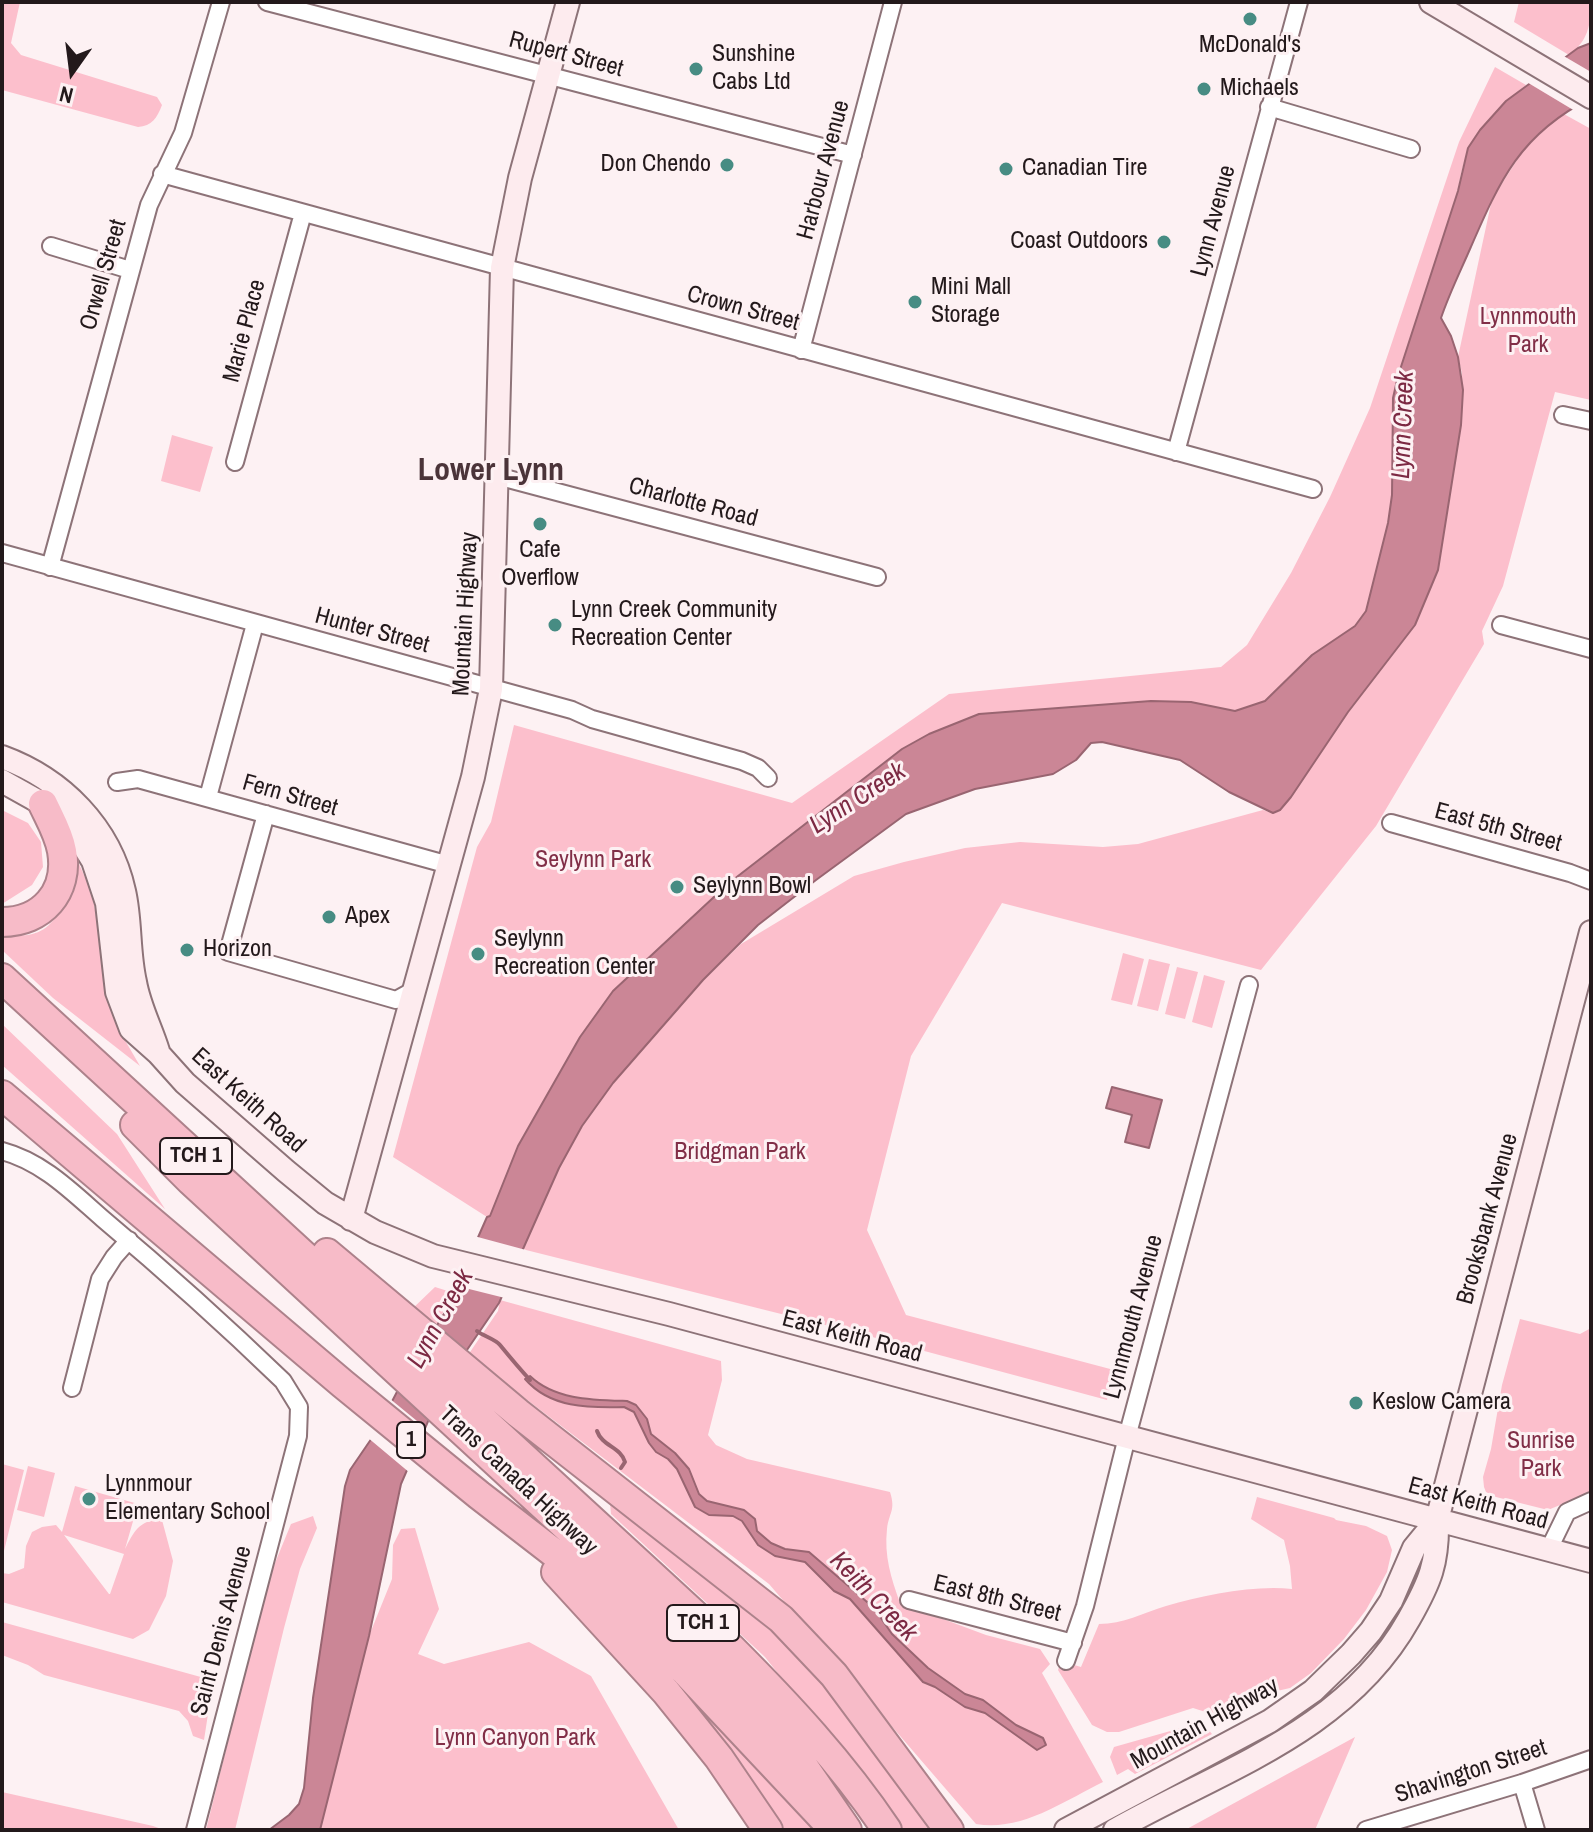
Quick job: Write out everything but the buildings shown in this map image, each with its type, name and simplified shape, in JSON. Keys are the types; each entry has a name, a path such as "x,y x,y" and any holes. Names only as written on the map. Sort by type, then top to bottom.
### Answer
{"highway":[{"path":"2,922 14,922 39,913 53,899 60,886 62,851 43,804"},
{"path":"2,978 388,1332 518,1413 781,1619 834,1675 949,1830"},
{"name":"Trans Canada Highway","path":"2,1002 96,1086 191,1181 388,1332 492,1443 782,1735 847,1830"},
{"name":"1","path":"2,1095 343,1384 489,1503"},
{"name":"TCH 1","path":"492,1443 759,1676 838,1762 887,1830"},
{"path":"489,1503 666,1692 719,1758 768,1830"},
{"path":"489,1503 598,1587 685,1671 835,1830"}],"main road":[{"name":"Mountain Highway","path":"351,1219 473,777 491,689 502,268 520,178 568,2"},
{"path":"1431,2 1591,97"},
{"path":"2,757 38,773 73,799 91,820 107,847 124,891 134,978 158,1053"},
{"name":"East Keith Road","path":"2,781 43,804 69,827 93,861 107,903 113,970 131,1029 185,1083 325,1203 400,1244 433,1256 669,1314 1591,1561"},
{"name":"Brooksbank Avenue","path":"1437,1520 1591,932"},
{"name":"Mountain Highway","path":"1066,1830 1270,1721 1313,1691 1371,1631 1391,1601 1414,1548 1437,1520"},
{"name":"Mountain Highway","path":"1115,1830 1290,1738 1335,1708 1371,1673 1400,1636 1422,1597 1438,1554 1437,1520"}],"street":[{"name":"Orwell Street","path":"50,567 149,205 183,133 221,2"},
{"name":"Rupert Street","path":"267,2 853,155"},
{"name":"Harbour Avenue","path":"801,350 893,2"},
{"name":"Lynn Avenue","path":"1176,452 1299,2"},
{"path":"1269,107 1411,149"},
{"name":"Crown Street","path":"162,174 1313,489"},
{"name":"Marie Place","path":"235,462 303,213"},
{"path":"51,246 130,270"},
{"path":"1563,415 1591,421"},
{"name":"Charlotte Road","path":"497,476 877,577"},
{"name":"Hunter Street","path":"2,553 572,710 592,719 742,761 758,768 768,778"},
{"path":"208,797 255,624"},
{"path":"1501,625 1591,649"},
{"name":"Fern Street","path":"117,782 138,779 449,865"},
{"path":"266,814 228,952 396,1000 416,989"},
{"name":"East 5th Street","path":"1391,823 1591,881"},
{"name":"Lynnmouth Avenue","path":"1066,1661 1085,1606 1127,1437 1249,985"},
{"path":"396,1000 406,1021"},
{"path":"2,1151 21,1156 41,1167 129,1240 100,1279 72,1388"},
{"name":"Saint Denis Avenue","path":"129,1240 244,1342 283,1381 296,1398 300,1417 298,1436 195,1830"},
{"path":"1549,1549 1567,1512 1591,1501"},
{"name":"East 8th Street","path":"909,1600 1073,1643"},
{"name":"Shavington Street","path":"1366,1830 1591,1759"},
{"path":"1522,1783 1536,1830"}],"green space":[{"path":"2,2 20,2 11,43 21,55 157,97 162,105 156,117 147,125 138,127 2,90"},
{"path":"1519,2 1591,2 1589,25 1584,38 1569,55 1514,22"},
{"name":"Seylynn Park","path":"1495,67 1526,85 1489,119 1466,157 1458,191 1398,376 1393,398 1392,495 1388,523 1366,611 1355,626 1312,655 1265,701 1235,711 1191,702 1151,701 979,714 929,734 902,749 729,883 613,991 580,1037 518,1146 490,1216 487,1217 393,1157 477,847 491,822 514,725 792,803 949,694 1221,667 1247,645 1291,573 1370,408 1459,142"},
{"name":"Bridgman Park","path":"1562,113 1591,129 1591,400 1555,392 1503,586 1482,631 1484,644 1376,826 1261,970 1002,903 911,1056 867,1230 906,1315 1114,1370 1107,1400 861,1334 522,1249 582,1126 613,1083 703,980 741,944 854,876 965,848 1020,842 1103,847 1138,844 1263,810 1273,813 1280,810 1348,712 1415,625 1438,570 1461,425 1462,373 1458,357 1492,199 1524,149"},
{"path":"172,435 213,447 200,492 161,481"},
{"path":"2,810 28,823 41,842 43,867 32,885 2,904"},
{"path":"72,848 92,893 119,1030 140,1066 53,998 2,950 2,933 25,935 41,931 58,913 67,888"},
{"path":"1123,953 1144,959 1132,1005 1111,1000"},
{"path":"1149,959 1170,964 1158,1011 1137,1006"},
{"path":"1177,967 1198,972 1185,1019 1165,1014"},
{"path":"1204,975 1225,981 1212,1028 1192,1022"},
{"path":"2,1024 117,1134 165,1209 2,1065"},
{"path":"435,1287 454,1293 427,1341 411,1310"},
{"path":"500,1300 721,1361 722,1380 708,1435 716,1445 747,1459 890,1492 892,1508 886,1548 900,1603 986,1635 1040,1649 1050,1664 1042,1673 1103,1782 1026,1819 993,1825 976,1824 769,1584 468,1355 498,1311"},
{"name":"Sunrise Park","path":"1520,1319 1580,1334 1591,1328 1591,1492 1548,1510 1496,1497 1486,1492 1484,1487 1483,1477 1502,1385"},
{"path":"2,1464 24,1470 2,1559"},
{"path":"28,1466 55,1473 44,1517 17,1510"},
{"path":"75,1486 138,1504 125,1549 139,1527 162,1520 173,1561 166,1596 149,1630 133,1639 2,1602 2,1573 9,1574 24,1568 26,1546 32,1532 56,1525 62,1532","holes":["64,1535 124,1554 109,1594"]},
{"path":"1257,1497 1366,1526 1387,1536 1392,1550 1387,1572 1366,1610 1344,1639 1311,1673 1290,1688 1277,1691 1221,1724 1215,1715 1193,1708 1119,1732 1107,1732 1092,1725 1058,1670 1061,1661 1081,1667 1099,1624 1125,1620 1212,1595 1261,1588 1292,1589 1284,1540 1251,1519"},
{"path":"610,1503 791,1647 849,1715 937,1830 898,1830 765,1657 611,1514"},
{"path":"313,1516 317,1528 300,1569 235,1830 206,1830 268,1580 291,1524"},
{"name":"Lynn Canyon Park","path":"415,1528 439,1609 418,1654 444,1664 529,1642 591,1676 679,1830 320,1830 369,1636 392,1579 393,1545 401,1529"},
{"path":"2,1622 208,1679 210,1701 204,1740 193,1736 188,1721 179,1711 44,1675 2,1655"},
{"path":"656,1661 818,1830 784,1830 750,1779"},
{"path":"1195,1724 1206,1727 1212,1734 1135,1774 1128,1769 1117,1775 1110,1757 1114,1747"},
{"path":"1355,1737 1315,1830 1185,1830"},
{"path":"2,1792 153,1826 164,1830 2,1830"}],"water":[{"name":"Lynn Creek","path":"1591,43 1591,98 1546,127 1515,161 1492,201 1441,318 1458,357 1463,390 1461,425 1438,570 1415,625 1348,712 1291,797 1280,810 1273,813 1229,792 1180,760 1102,742 1091,743 1076,760 1053,774 975,789 906,814 758,925 703,980 613,1083 582,1126 559,1168 499,1303 456,1366 429,1419 401,1484 369,1636 320,1830 269,1830 299,1804 304,1788 313,1698 350,1470 376,1432 445,1312 490,1216 518,1146 580,1037 613,991 729,883 902,749 929,734 979,714 1151,701 1191,702 1235,711 1265,701 1312,655 1355,626 1366,611 1388,523 1392,495 1393,398 1398,376 1458,191 1468,148 1506,101 1578,48"},
{"path":"1112,1087 1162,1100 1149,1148 1125,1142 1132,1115 1106,1108"},
{"path":"530,1376 563,1394 627,1401 636,1405 647,1419 651,1434 689,1469 699,1494 707,1501 744,1510 755,1519 757,1531 771,1543 785,1549 809,1552 874,1608 892,1634 928,1668 965,1694 983,1700 1016,1725 1043,1738 1046,1745 1037,1750 985,1713 965,1707 923,1682 850,1599 834,1591 805,1562 775,1556 758,1545 742,1521 733,1516 709,1515 695,1507 677,1469 649,1443 634,1412 624,1407 583,1406 558,1401 535,1389 525,1379"}],"pier":[{"path":"1562,55 1591,72 1591,103 1575,111 1525,81"},
{"path":"474,1236 526,1250 505,1298 453,1285"},
{"path":"389,1398 428,1430 410,1473 367,1437"}],"waterway":[{"name":"Keith Creek","path":"477,1331 498,1343 530,1380"},
{"path":"597,1431 623,1457 625,1462 621,1468"}],"place":[{"name":"McDonald's","path":"1250,19"},
{"name":"Sunshine Cabs Ltd","path":"696,69"},
{"name":"Michaels","path":"1204,89"},
{"name":"Don Chendo","path":"727,165"},
{"name":"Canadian Tire","path":"1006,169"},
{"name":"Coast Outdoors","path":"1164,242"},
{"name":"Mini Mall Storage","path":"915,302"},
{"name":"Cafe Overflow","path":"540,524"},
{"name":"Lynn Creek Community Recreation Center","path":"555,625"},
{"name":"Seylynn Bowl","path":"677,887"},
{"name":"Apex","path":"329,917"},
{"name":"Horizon","path":"187,950"},
{"name":"Seylynn Recreation Center","path":"478,954"},
{"name":"Keslow Camera","path":"1356,1403"},
{"name":"Lynnmour Elementary School","path":"89,1499"}],"district":[{"name":"Lower Lynn","path":"491,471"}],"park label":[{"name":"Lynnmouth Park","path":"1528,332"}]}
